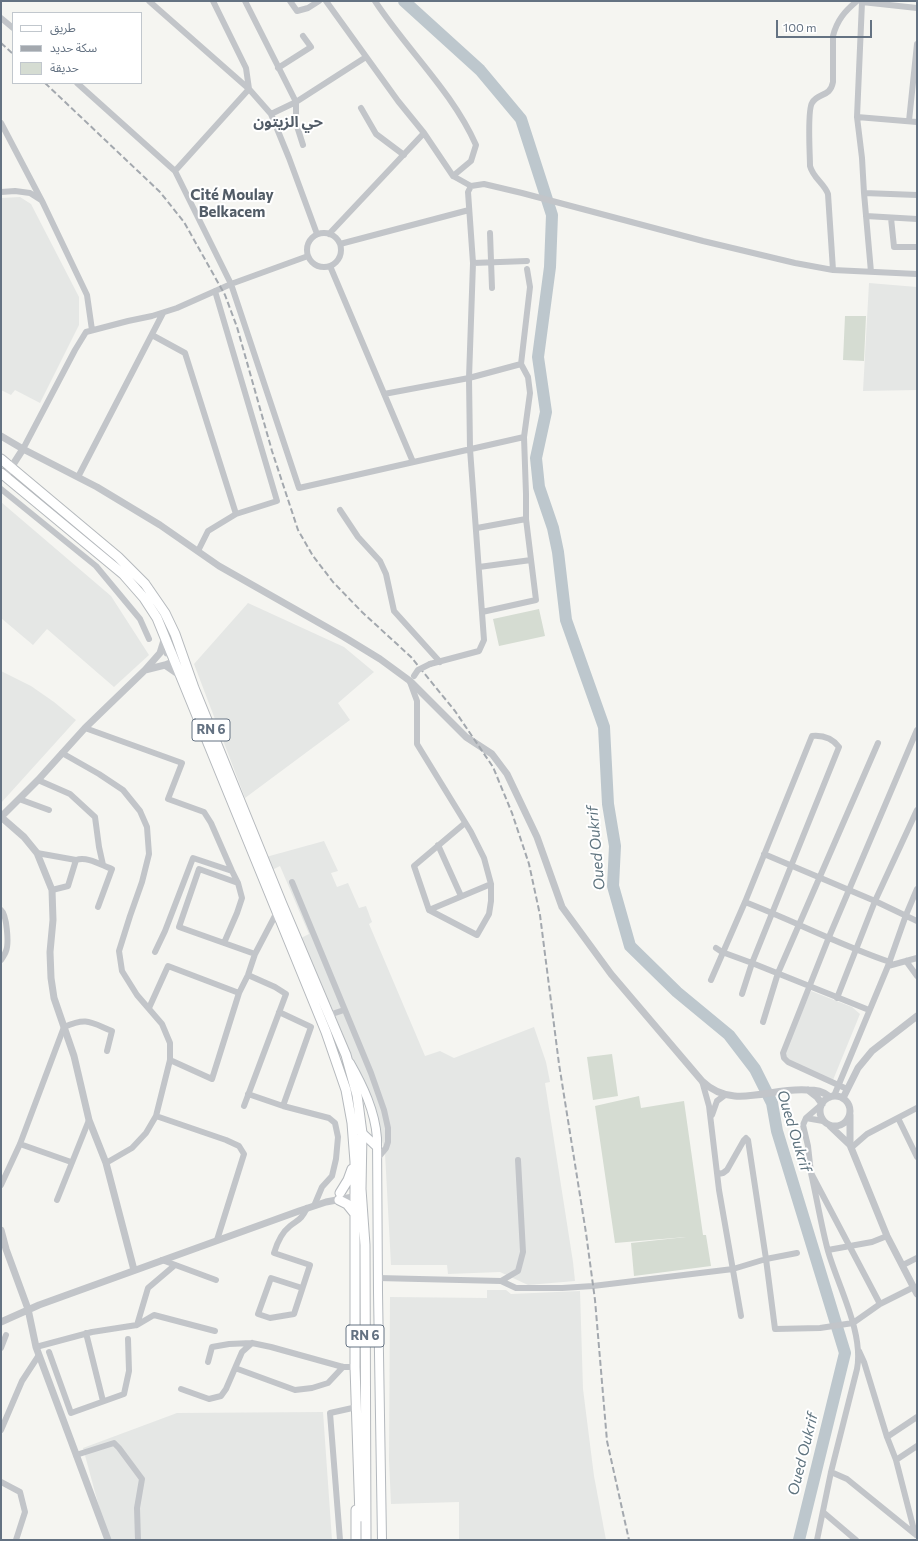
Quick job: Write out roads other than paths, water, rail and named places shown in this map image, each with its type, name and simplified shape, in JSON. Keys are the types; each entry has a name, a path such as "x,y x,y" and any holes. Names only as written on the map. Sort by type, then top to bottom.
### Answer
{"main road":[{"name":"RN 6","path":"1,459 132,570 150,590 165,613 175,634 194,688 282,904 281,917 329,1015 346,1055 357,1095 362,1133 355,1214 355,1367 357,1407 362,1442 369,1540"},
{"name":"RN 6","path":"3,475 122,574 144,598 157,618 281,917 326,1032 346,1090 352,1123 354,1162 364,1245 361,1540"},
{"path":"346,1055 359,1080 373,1114 377,1130 382,1540"},
{"path":"352,1123 378,1147"},
{"path":"354,1162 348,1180 339,1196 355,1214"},
{"name":"RN 6","path":"356,1540 362,1442"},
{"name":"RN 6","path":"362,1442 366,1540"}],"street":[{"path":"149,1 249,89 271,114 317,234"},
{"path":"213,1 246,68 249,89"},
{"path":"245,1 296,102 296,123 303,145"},
{"path":"290,1 297,11 308,8 319,1"},
{"path":"326,1 398,101 424,133 453,176 471,186 484,184 522,193 703,241 794,263 833,270 917,274"},
{"path":"375,1 385,17 442,89 468,127 476,145 471,161 453,176"},
{"path":"833,270 828,194 823,185 813,175 810,166 810,109 814,100 825,95 831,88 833,82 834,31 838,21 844,13 857,1"},
{"path":"871,272 862,158 857,117 862,2 917,8"},
{"path":"1,18 12,27"},
{"path":"278,68 311,47 303,36"},
{"path":"909,121 917,44"},
{"path":"271,114 296,102 366,57"},
{"path":"77,84 175,171 231,284 298,488 524,437"},
{"path":"175,171 249,89"},
{"path":"361,108 376,134 404,155"},
{"path":"857,117 917,122"},
{"path":"1,123 43,203 87,295 92,330"},
{"path":"329,234 424,133"},
{"path":"465,823 414,866 430,910 477,935 489,914 491,884 484,858 465,823 417,744 417,701 412,678 418,670 430,664 479,650 484,640 477,528 470,449 468,378 473,263 468,192 471,186"},
{"path":"1,192 14,191 30,193 43,203"},
{"path":"864,193 917,195"},
{"path":"340,244 469,210"},
{"path":"866,216 917,219"},
{"path":"891,218 894,247 917,247"},
{"path":"490,233 492,288"},
{"path":"317,234 329,234 334,236 340,244 341,255 330,266 320,267 310,261 308,256 308,245 310,240 317,234"},
{"path":"3,475 11,467 23,448 86,332 163,313 231,284 308,256"},
{"path":"473,263 491,261 527,261"},
{"path":"330,266 413,462"},
{"path":"482,612 536,600 526,519 524,437 530,393 528,377 521,364 530,287 527,270"},
{"path":"198,551 208,531 236,514 277,501 215,291"},
{"path":"78,477 163,313"},
{"path":"152,335 185,353 236,514"},
{"path":"384,394 468,378 521,364"},
{"path":"1,436 97,487 160,525 218,566 344,637 412,678 466,737 492,754 507,774 537,837 562,907 612,974 710,1089 725,1094 745,1097 792,1089 820,1091 832,1096 843,1098 850,1107 850,1146 887,1236 915,1291 880,1304 853,1324 820,1328 775,1329 748,1140 746,1138 727,1170 718,1174"},
{"path":"1,489 96,566 140,620 149,639"},
{"path":"340,510 358,538 380,561 386,574 394,611 440,662"},
{"path":"477,528 526,519"},
{"path":"479,567 531,560"},
{"path":"134,1270 106,1162 89,1120 74,1056 54,998 51,978 50,952 53,920 52,890 37,853 24,837 1,817 38,780 85,728 145,670 160,653 165,637"},
{"path":"160,653 173,657"},
{"path":"145,670 165,665 173,657 182,654"},
{"path":"165,665 181,676"},
{"path":"85,728 182,762 168,799 204,812 211,823 238,883 242,898 224,943"},
{"path":"847,1089 788,1062 783,1056 784,1050 828,937 917,730"},
{"path":"711,980 745,902 812,736 820,735 834,740 839,747 752,963 742,994"},
{"path":"763,1022 778,973 878,743"},
{"path":"62,753 99,774 123,790 140,811 147,827 149,854 142,882 119,951 122,971 137,994 162,1024 165,1030 170,1043 170,1060 156,1116 146,1133 132,1148 106,1162"},
{"path":"38,780 70,794 95,818 103,865"},
{"path":"19,799 49,810"},
{"path":"838,998 855,950 875,901 917,810"},
{"path":"438,845 461,896"},
{"path":"37,853 76,860 81,858 112,869 98,907"},
{"path":"764,854 849,889 917,921"},
{"path":"155,952 163,936 193,858 232,871"},
{"path":"52,890 68,886 76,860"},
{"path":"238,883 198,869 179,927 255,954"},
{"path":"292,882 371,1073 384,1110 388,1128 388,1142 386,1148 377,1159"},
{"path":"430,910 491,884"},
{"path":"817,1540 831,1472 857,1369 858,1349 853,1324 828,1250 811,1173 808,1146 803,1122 821,1104 832,1096 838,1085 889,964 906,915 917,889"},
{"path":"745,902 889,964 917,958"},
{"path":"1,910 4,913 7,930 7,950 1,960"},
{"path":"170,1060 212,1079 239,993 248,975 255,954 281,917"},
{"path":"716,948 722,952 870,1010"},
{"path":"906,961 917,976"},
{"path":"149,1008 168,966 239,993"},
{"path":"244,1106 286,994 275,987 248,975"},
{"path":"329,1015 344,1010"},
{"path":"279,1012 311,1027 283,1106"},
{"path":"843,1098 858,1068 872,1051 917,1016"},
{"path":"1,1185 20,1144 64,1027 74,1023 87,1021 112,1031 107,1051"},
{"path":"702,1081 707,1094 711,1118 718,1174 741,1316"},
{"path":"808,1090 817,1097 821,1104 820,1112 823,1121"},
{"path":"248,1094 283,1106 329,1118 335,1123 338,1137 336,1159 332,1176 322,1187 302,1219 289,1227 278,1240 274,1253 310,1265 294,1314 270,1318 258,1314 271,1278 302,1288"},
{"path":"711,1118 717,1101 725,1094"},
{"path":"850,1146 867,1134 917,1108"},
{"path":"830,1126 839,1126 843,1124 849,1118 850,1114"},
{"path":"156,1116 226,1140 238,1146 244,1154 217,1240"},
{"path":"806,1118 823,1121 850,1146"},
{"path":"898,1118 917,1157"},
{"path":"57,1200 89,1120"},
{"path":"20,1144 71,1162"},
{"path":"501,1281 518,1271 523,1252 518,1160"},
{"path":"811,1173 880,1304"},
{"path":"1,1322 28,1310 217,1240 326,1202 339,1196 358,1193"},
{"path":"1,1230 4,1249 28,1310 36,1347 108,1540"},
{"path":"828,1250 872,1242 887,1236"},
{"path":"378,1278 501,1281 516,1288 562,1288 593,1286 733,1269 766,1259 797,1253"},
{"path":"903,1265 917,1258"},
{"path":"162,1260 216,1280"},
{"path":"137,1326 148,1288 174,1265"},
{"path":"36,1347 86,1334 137,1326 154,1315 215,1331"},
{"path":"86,1334 103,1401"},
{"path":"1,1348 6,1335"},
{"path":"48,1352 70,1413 124,1394 129,1371 128,1339"},
{"path":"208,1362 212,1347 229,1344 252,1343 343,1367 355,1367"},
{"path":"181,1389 209,1399 221,1396 242,1352 252,1343"},
{"path":"858,1349 864,1362 887,1437 896,1460 916,1535"},
{"path":"1,1430 22,1381 39,1355"},
{"path":"235,1368 295,1390 312,1388 328,1383 343,1367"},
{"path":"340,1540 330,1413 357,1407"},
{"path":"887,1437 917,1417"},
{"path":"76,1455 114,1443 119,1448 142,1480 137,1508 138,1540"},
{"path":"896,1460 917,1446"},
{"path":"831,1472 847,1479 916,1535"},
{"path":"1,1482 20,1492 25,1512 16,1540"},
{"path":"823,1512 856,1540"}],"waterway":[{"name":"Oued Oukrif","path":"404,1 480,70 521,119 552,215 550,267 538,357 546,412 536,458 539,487 553,528 558,552 566,620 604,727 608,804 615,846 613,886 630,946 677,992 729,1035 755,1069 772,1103 777,1131 845,1353 799,1540"}],"railway":[{"path":"1,43 12,53"},
{"path":"46,84 160,192 184,222 225,295 237,327 272,451 298,530 313,556 333,582 362,612 411,657 455,711 493,767 512,813 529,864 540,915 559,1064 586,1233 595,1300 607,1441 629,1540"}],"district":[{"name":"حي الزيتون","path":"288,122"},
{"name":"Cité Moulay Belkacem","path":"232,204"}]}
